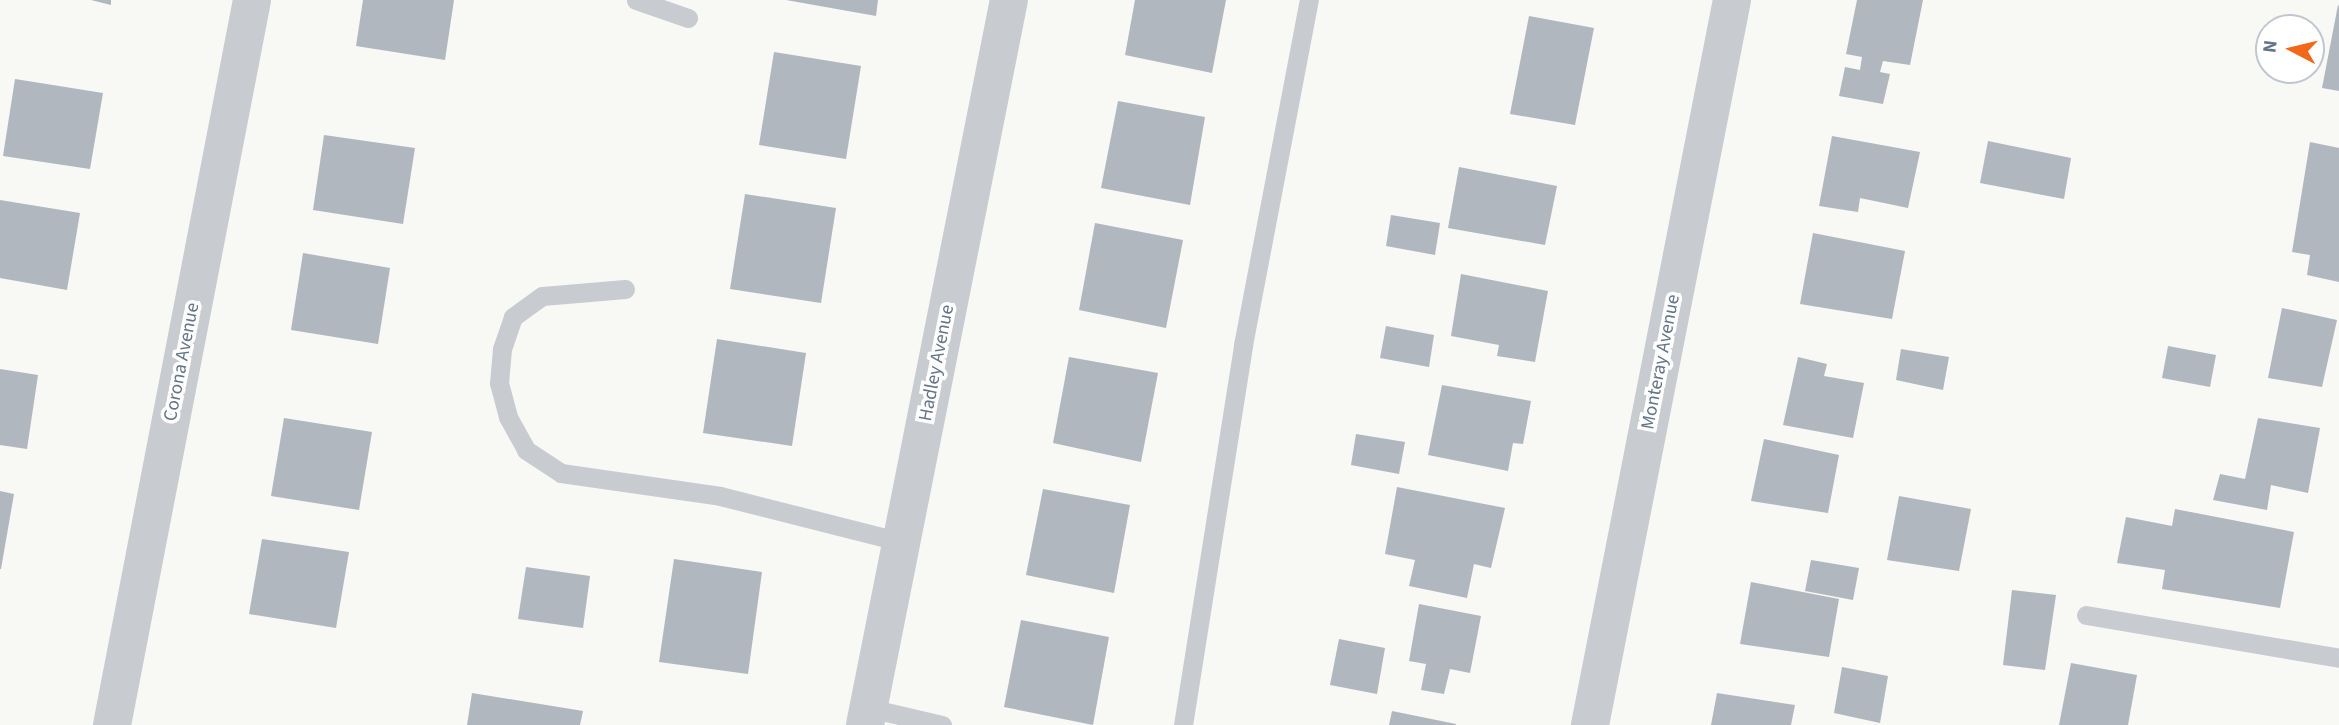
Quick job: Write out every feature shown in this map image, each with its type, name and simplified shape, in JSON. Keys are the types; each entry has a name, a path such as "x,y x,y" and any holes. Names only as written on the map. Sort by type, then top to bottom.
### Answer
{"street":[{"name":"Corona Avenue","path":"112,725 252,0"},
{"name":"Hadley Avenue","path":"867,716 1009,0"},
{"name":"Monteray Avenue","path":"1590,725 1732,0"}],"lane":[{"path":"636,0 688,18"},
{"path":"1183,725 1243,345 1309,0"},
{"path":"625,289 542,296 513,317 502,349 499,383 508,417 526,450 561,474 720,496 902,542"},
{"path":"2086,615 2339,658"},
{"path":"867,716 942,725"}],"building":[{"path":"91,0 111,0 111,5"},
{"path":"363,0 454,0 445,60 356,46"},
{"path":"786,0 878,0 876,16"},
{"path":"1135,0 1226,0 1212,73 1125,55"},
{"path":"1857,0 1923,0 1910,65 1883,61 1880,72 1890,74 1883,104 1839,96 1845,67 1860,70 1862,57 1846,54"},
{"path":"2338,5 2339,91 2322,88 2325,84"},
{"path":"1529,16 1594,28 1575,125 1510,114"},
{"path":"774,52 861,66 846,159 759,145"},
{"path":"15,79 103,93 90,169 3,156"},
{"path":"1118,101 1205,117 1190,205 1101,188"},
{"path":"324,135 415,148 403,224 313,210"},
{"path":"1832,136 1920,152 1908,208 1860,198 1858,212 1819,206"},
{"path":"1988,141 2071,158 2064,199 1980,183"},
{"path":"2310,142 2339,148 2339,282 2307,275 2310,255 2292,252"},
{"path":"1459,167 1557,186 1545,245 1448,228"},
{"path":"745,194 836,208 821,303 730,289"},
{"path":"0,200 80,213 67,290 0,278"},
{"path":"1391,215 1440,223 1435,255 1386,246"},
{"path":"1095,223 1183,240 1166,328 1079,310"},
{"path":"1813,233 1905,251 1892,319 1800,304"},
{"path":"303,253 390,268 378,344 291,330"},
{"path":"1461,274 1548,291 1535,362 1497,356 1499,345 1451,336"},
{"path":"2282,308 2337,320 2322,387 2268,378"},
{"path":"1386,326 1434,335 1429,367 1380,358"},
{"path":"717,339 806,353 792,446 703,433"},
{"path":"2168,346 2216,355 2210,387 2162,378"},
{"path":"1901,349 1949,357 1943,390 1896,380"},
{"path":"1069,357 1158,373 1141,462 1053,443"},
{"path":"1798,357 1827,364 1824,376 1864,383 1853,438 1783,425"},
{"path":"0,369 38,375 27,449 0,445"},
{"path":"1442,385 1531,401 1523,444 1513,443 1508,471 1428,455"},
{"path":"284,418 372,432 359,510 271,496"},
{"path":"2258,418 2320,428 2308,493 2271,485 2267,510 2213,500 2220,474 2245,479"},
{"path":"1356,434 1405,442 1399,474 1351,465"},
{"path":"1764,439 1839,455 1828,513 1751,501"},
{"path":"1397,487 1505,508 1491,568 1474,564 1467,598 1409,586 1415,560 1385,554"},
{"path":"1043,489 1130,505 1114,593 1026,575"},
{"path":"0,491 14,494 1,569 0,569"},
{"path":"1899,496 1971,509 1959,571 1887,560"},
{"path":"2175,509 2294,532 2280,608 2162,589 2165,570 2117,563 2126,517 2172,526"},
{"path":"262,539 349,552 336,628 249,614"},
{"path":"674,559 762,572 748,674 659,662"},
{"path":"1811,560 1859,568 1853,600 1805,591"},
{"path":"526,567 590,576 583,628 518,619"},
{"path":"1751,582 1839,599 1829,657 1740,644"},
{"path":"2012,590 2056,595 2045,670 2003,665"},
{"path":"1419,604 1481,616 1470,673 1450,669 1444,694 1421,690 1426,664 1409,661"},
{"path":"1021,620 1109,637 1093,725 1004,707"},
{"path":"1339,639 1385,648 1377,694 1330,685"},
{"path":"2071,663 2137,675 2128,725 2059,725"},
{"path":"1842,667 1888,676 1880,723 1834,713"},
{"path":"472,693 583,711 580,725 467,725"},
{"path":"1717,693 1795,705 1791,725 1711,725"},
{"path":"1392,711 1456,724 1456,725 1389,725"}]}
